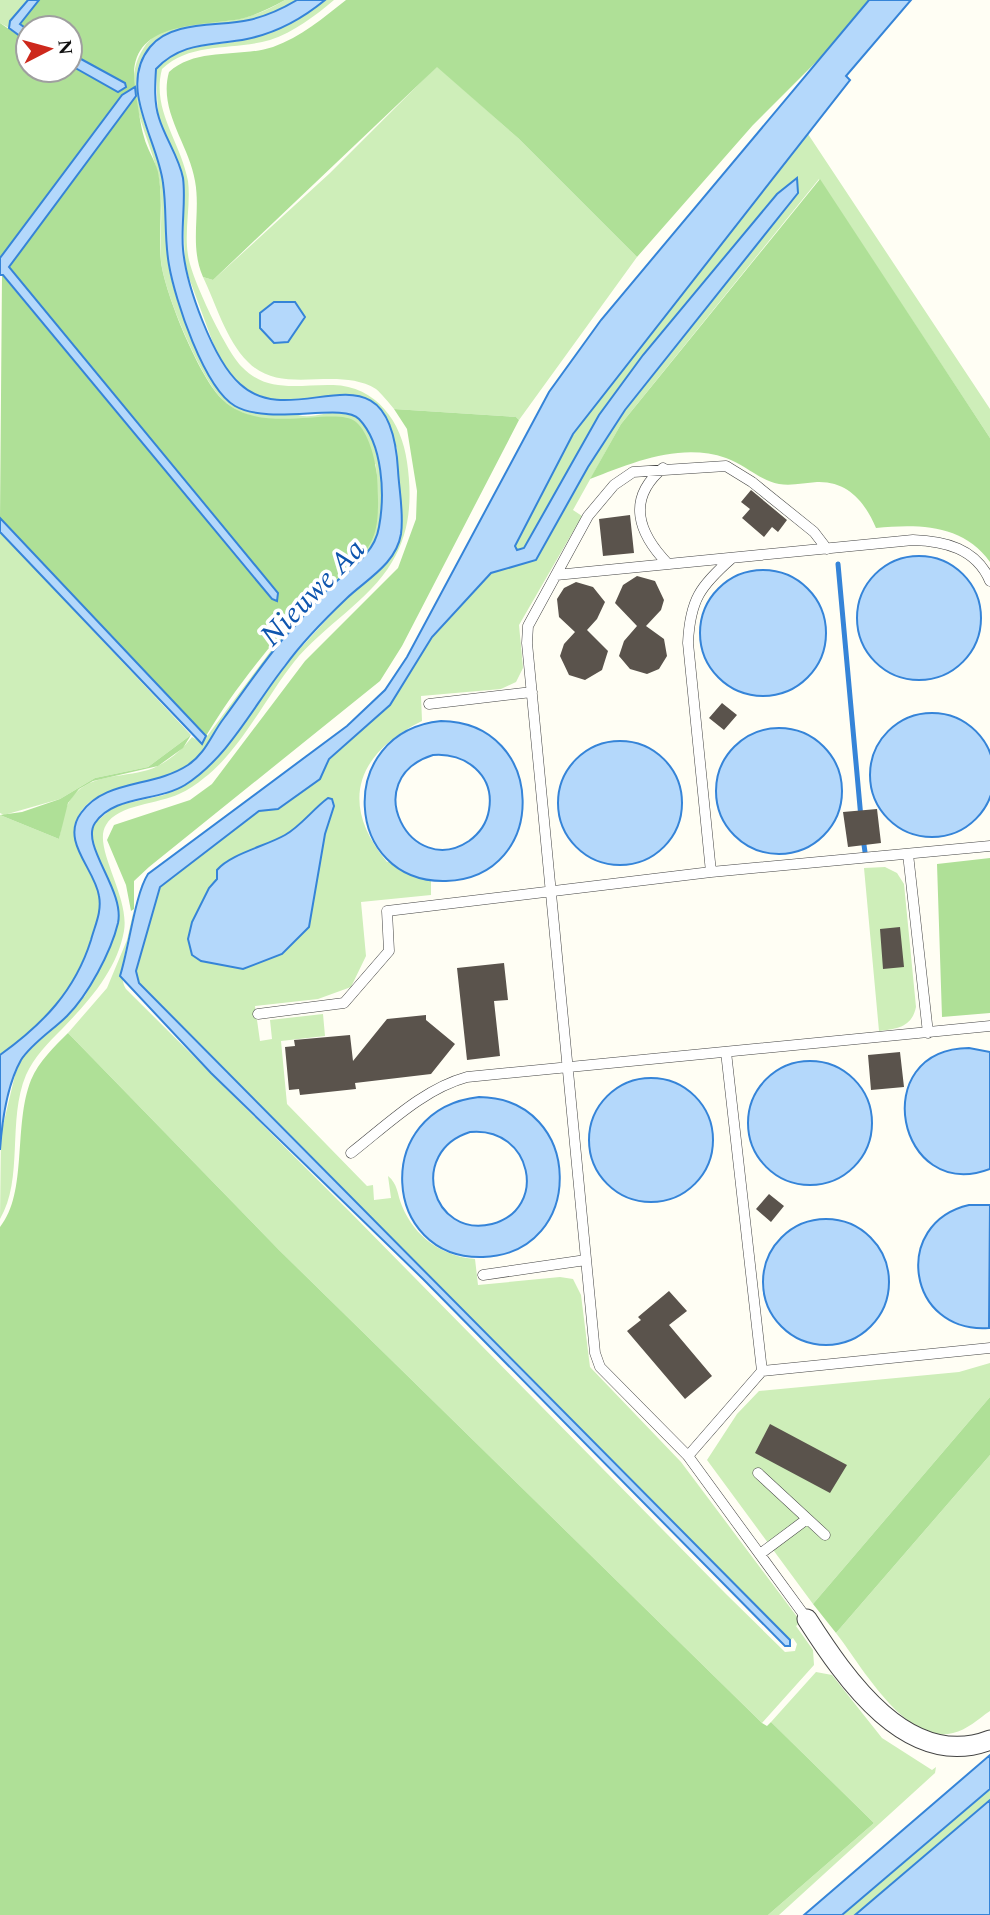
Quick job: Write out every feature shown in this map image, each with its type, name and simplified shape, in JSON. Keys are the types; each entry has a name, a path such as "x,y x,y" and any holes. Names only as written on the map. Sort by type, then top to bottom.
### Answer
{"street":[{"path":"807,1619 830,1654 886,1719 931,1743 963,1749 990,1740"}],"lane":[{"path":"807,1619 688,1456 600,1367 595,1353 528,626 588,516 614,485 633,471 726,466 752,482 803,523 827,549"},
{"path":"663,468 649,480 640,496 640,514 654,549 668,564"},
{"path":"556,576 913,540 939,541 962,548 987,573 990,581"},
{"path":"710,872 688,643 689,615 697,594 732,558"},
{"path":"429,704 532,692"},
{"path":"258,1014 344,1003 389,951 387,911 710,872 990,846"},
{"path":"908,854 928,1032"},
{"path":"351,1153 446,1083 467,1077 990,1026"},
{"path":"726,1052 762,1371"},
{"path":"483,1275 586,1261"},
{"path":"688,1456 762,1371 990,1348"},
{"path":"758,1473 825,1535"},
{"path":"760,1554 807,1519"}],"green space":[{"path":"0,0 28,0 14,14 9,28 0,23"},
{"path":"39,0 285,0 240,19 186,26 153,38 141,49 135,65 135,87 122,95 0,258 0,23 14,32 14,84 84,84 84,73 118,92 125,83 84,61 84,14 27,14"},
{"path":"285,0 297,0 278,11 243,22 182,28 160,37 141,60 137,76 137,94 163,182 171,277 185,321 210,377 287,412 313,416 345,412 359,419 368,430 379,460 383,495 379,527 371,549 359,563 323,593 297,623 236,701 193,762 152,782 106,793 88,803 81,811 74,830 75,838 77,847 94,877 100,899 92,937 76,975 57,1004 32,1030 0,1055 0,815 59,839 67,806 84,786 105,778 155,767 173,757 192,737 202,743 293,621 346,570 373,538 378,506 376,465 342,417 265,419 236,410 224,401 205,375 185,335 169,293 161,261 159,182 138,110 134,78 136,63 143,49 159,33 180,26 241,18 264,11"},
{"path":"325,0 334,0 304,23 279,37 256,43 200,50 174,60 162,69 160,98 188,181 188,255 202,296 227,346 242,367 263,381 285,386 348,387 374,399 384,409 399,433 407,462 409,500 403,538 382,576 294,662 241,739 217,767 186,791 129,809 112,818 106,825 103,834 104,846 122,903 124,931 115,959 100,984 42,1050 26,1075 17,1111 12,1186 0,1219 1,1134 15,1075 22,1058 85,996 113,940 118,921 118,906 93,844 92,830 95,823 115,806 164,795 184,785 214,761 286,664 350,594 384,567 401,535 397,448 370,402 357,395 277,400 260,396 243,388 229,373 216,351 185,267 182,173 158,116 156,69 166,60 187,50 234,42 267,32 288,24"},
{"path":"346,0 869,0 824,54 753,125 637,257 518,138 437,67 213,280 203,277 196,241 195,181 171,114 167,86 169,72 192,59 260,50 283,43 311,27"},
{"path":"437,66 518,138 637,257 519,420 516,417 394,409 376,389 360,382 293,380 262,372 240,353 222,321 203,277 213,280 330,173"},
{"path":"136,96 141,127 158,172 161,194 160,251 164,276 185,335 204,374 223,400 239,411 257,417 332,417 356,422 368,439 377,475 377,524 368,547 353,565 310,602 282,633 241,683 206,736 0,518 2,275 272,599 277,601 278,593 9,267"},
{"path":"808,134 990,409 990,438 819,179 621,424 573,510 582,516 519,625 523,668 516,682 501,689 421,696 422,721 382,748 369,764 362,781 359,800 363,820 372,840 387,862 390,861 408,873 431,881 431,895 361,902 366,956 351,987 318,999 255,1006 260,1041 272,1039 270,1020 323,1014 325,1036 281,1041 287,1104 367,1186 373,1185 374,1200 391,1198 388,1176 396,1186 407,1217 422,1236 451,1254 475,1259 478,1285 560,1277 573,1279 581,1295 590,1367 681,1462 801,1622 796,1626 813,1650 814,1665 762,1723 279,1250 68,1033 107,988 127,940 134,909 122,974 127,990 726,1594 785,1652 795,1651 797,1644 793,1638 790,1640 139,983 136,971 160,887 259,811 278,809 320,779 329,759 390,705 432,637 491,573 536,560 588,467 625,410 798,193 643,355 599,415 524,548 517,550 514,546 573,434"},
{"path":"820,179 990,438 990,562 979,549 953,533 908,526 876,528 861,502 838,485 817,482 779,484 726,458 709,454 674,453 590,479 621,424"},
{"path":"394,409 516,417 519,420 402,646 380,681 149,867 134,881 134,909 131,911 126,885 107,840 114,825 190,800 212,784 305,661 398,568 416,519 417,491 407,429"},
{"path":"0,532 191,735 148,767 95,778 60,799 4,815 0,813"},
{"path":"191,735 183,748 158,766 93,781 79,789 68,803 59,839 0,815 22,812 60,799 95,778 148,767"},
{"path":"990,858 990,1013 942,1017 937,864"},
{"path":"885,867 897,873 904,884 916,1007 907,1023 898,1028 879,1031 864,868"},
{"path":"68,1033 279,1250 762,1723 767,1726 771,1722 874,1823 768,1915 0,1915 0,1227 9,1213 14,1196 22,1117 31,1080 43,1060"},
{"path":"990,1363 990,1397 813,1604 707,1460 737,1414 759,1391 959,1372"},
{"path":"990,1397 990,1455 836,1633 813,1604"},
{"path":"990,1455 990,1711 958,1732 936,1734 918,1727 886,1700 836,1633"},
{"path":"816,1672 832,1675 882,1738 932,1770 936,1767 935,1773 779,1915 768,1915 874,1823 771,1722"},
{"path":"990,1789 990,1800 855,1915 842,1915"}],"water":[{"path":"28,0 39,0 28,14 16,14"},
{"path":"297,0 325,0 278,29 247,39 187,49 176,53 156,69 157,112 183,178 185,264 202,321 220,358 240,384 263,397 287,400 337,395 359,396 378,406 391,429 398,470 401,534 398,545 387,562 307,639 240,730 200,774 174,790 113,808 95,823 93,843 118,910 115,934 83,997 21,1060 6,1104 0,1150 0,1055 30,1031 67,991 84,958 98,918 99,896 74,834 81,813 103,794 174,772 194,760 282,640 322,595 371,548 379,527 382,500 380,470 373,442 359,419 351,414 338,413 250,412 235,406 212,381 184,320 172,280 167,255 160,166 138,96 137,79 141,63 159,38 183,28 256,18"},
{"path":"869,0 911,0 846,76 850,80 573,434 515,546 517,550 524,548 599,415 643,355 777,194 797,178 798,193 625,410 588,467 536,560 491,573 432,637 390,705 329,759 320,779 278,809 259,811 160,887 136,971 139,983 790,1640 790,1646 785,1646 423,1279 211,1073 120,976 139,894 148,874 347,726 385,690 407,657 549,392 601,320"},
{"path":"14,16 14,32 9,28"},
{"path":"84,61 125,83 126,87 118,92 84,73"},
{"path":"135,87 136,96 9,267 278,593 277,601 272,599 3,275 0,275 0,258 122,95"},
{"path":"274,302 295,302 305,317 288,342 274,343 260,328 260,313"},
{"path":"0,518 206,736 202,744 0,532"},
{"path":"919,556 943,560 963,574 977,594 981,618 977,642 963,662 943,676 919,680 895,676 875,662 861,642 857,618 861,594 875,574 895,560"},
{"path":"763,570 787,575 807,589 821,609 826,633 821,657 807,677 787,691 763,696 739,691 719,677 705,657 700,633 705,609 719,589 739,575"},
{"path":"932,713 956,717 976,731 990,751 994,775 990,799 976,819 956,833 932,837 908,833 888,819 874,799 870,775 874,751 888,731 908,717"},
{"path":"441,721 476,728 502,746 517,771 523,800 518,829 504,855 480,873 446,881 412,875 387,859 371,835 365,806 368,777 382,751 406,731","holes":["433,755 456,757 475,768 482,776 490,797 488,814 480,831 469,841 448,849 428,847 412,837 401,822 396,803 398,784 410,767"]},
{"path":"779,728 803,733 824,746 837,767 842,791 837,815 824,836 803,849 779,854 755,849 734,836 721,815 716,791 721,767 734,746 755,733"},
{"path":"620,741 644,745 664,759 678,779 682,803 678,827 664,847 644,861 620,865 596,861 576,847 562,827 558,803 562,779 576,759 596,745"},
{"path":"328,798 332,799 334,806 325,834 309,927 282,954 243,969 201,961 192,955 188,939 192,922 209,888 217,879 217,870 230,859 291,831"},
{"path":"969,1048 990,1052 990,1169 958,1174 933,1165 915,1146 906,1122 906,1096 916,1072 937,1055"},
{"path":"810,1061 834,1065 854,1079 868,1099 872,1123 868,1147 854,1167 834,1181 810,1185 786,1181 766,1167 752,1147 748,1123 752,1099 766,1079 786,1065"},
{"path":"651,1078 675,1082 695,1096 709,1116 713,1140 709,1164 695,1184 675,1198 651,1202 627,1198 607,1184 593,1164 589,1140 593,1116 607,1096 627,1082"},
{"path":"479,1097 514,1104 539,1122 554,1147 560,1176 555,1205 541,1231 517,1249 483,1257 449,1251 424,1235 408,1211 402,1183 406,1154 420,1127 444,1107","holes":["470,1132 491,1134 508,1142 519,1155 526,1170 526,1187 521,1202 510,1215 492,1224 471,1225 454,1219 442,1207 435,1191 433,1174 438,1157 450,1142"]},
{"path":"969,1205 990,1205 989,1328 961,1325 940,1314 926,1296 919,1276 919,1253 928,1233 944,1216"},
{"path":"826,1219 850,1224 870,1238 884,1258 889,1282 884,1306 870,1326 850,1340 826,1345 802,1340 782,1326 768,1306 763,1282 768,1258 782,1238 802,1224"},
{"path":"990,1755 990,1789 842,1915 804,1915"},
{"path":"990,1800 990,1915 855,1915"}],"building":[{"path":"751,490 787,520 778,532 772,527 764,537 742,518 750,509 741,502"},
{"path":"630,515 634,553 603,556 599,519"},
{"path":"637,576 655,581 664,600 661,610 646,626 664,639 667,656 659,669 647,674 630,669 619,656 624,641 637,626 615,603 623,585"},
{"path":"576,582 593,587 605,602 597,619 587,630 608,651 602,670 585,680 569,675 560,656 564,644 575,632 559,617 557,599 564,588"},
{"path":"722,703 737,715 724,730 709,718"},
{"path":"877,809 881,843 848,847 843,812"},
{"path":"900,927 904,967 883,969 880,929"},
{"path":"504,963 508,1000 494,1001 500,1056 467,1060 457,968"},
{"path":"426,1015 426,1020 455,1044 431,1074 355,1083 356,1089 300,1095 299,1089 289,1090 285,1047 295,1046 294,1040 350,1035 353,1061 387,1019"},
{"path":"900,1052 904,1087 871,1090 868,1055"},
{"path":"769,1194 784,1206 771,1222 756,1209"},
{"path":"669,1291 687,1311 669,1325 712,1376 685,1399 627,1331 641,1320 638,1317"},
{"path":"770,1424 847,1465 830,1493 755,1453"}],"waterway":[{"path":"838,564 861,818"},
{"path":"863,838 865,852"}],"water label":[{"name":"Nieuwe Aa","path":"312,592"}]}
